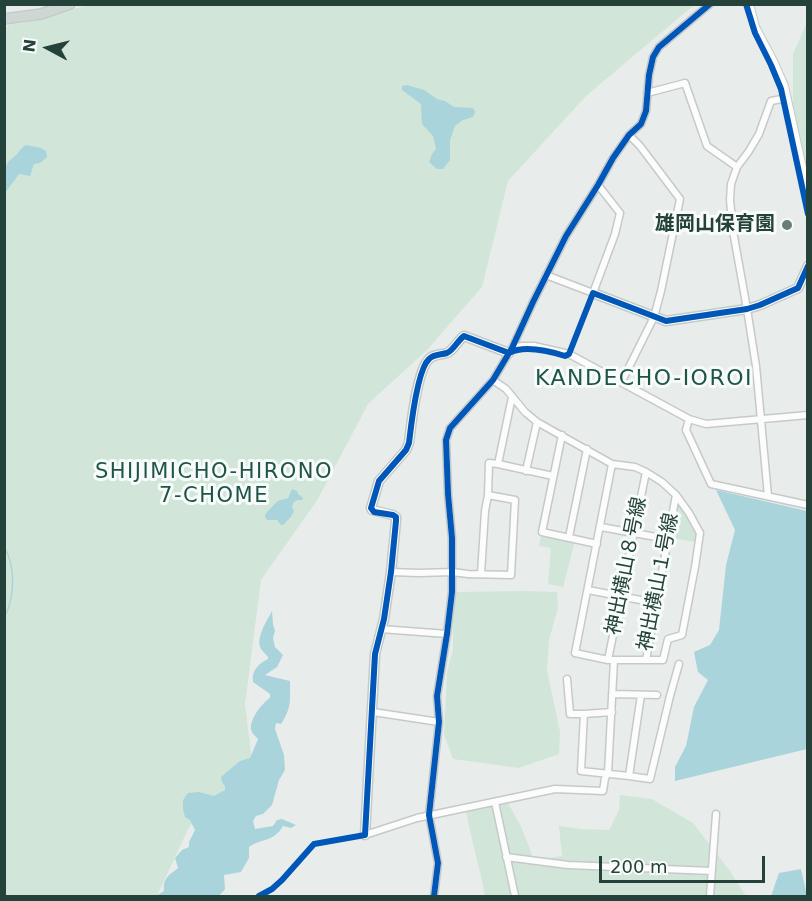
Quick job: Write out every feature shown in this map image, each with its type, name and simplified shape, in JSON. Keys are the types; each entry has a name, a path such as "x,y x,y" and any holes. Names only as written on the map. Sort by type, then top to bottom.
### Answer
{"main road":[{"path":"4,19 40,14 70,4"},
{"path":"593,293 666,321 760,305 798,288 807,266"},
{"path":"365,835 375,654 391,572 396,517 374,512 371,508 379,481 406,450 409,443 417,387 426,362 433,356 452,350 464,336 510,350"}],"street":[{"path":"434,897 438,863 429,815 440,722 437,696 452,592 452,538 446,440 450,428 493,380 566,236 613,158 629,135 641,124 646,111 653,57 659,47 710,4"},
{"path":"749,4 755,27 784,86 807,195"},
{"path":"647,93 685,83 707,146 737,167"},
{"path":"768,496 756,366 739,270 730,184 737,167 750,151 759,134 771,101 787,98"},
{"path":"622,381 654,317 680,200 640,146 629,135"},
{"path":"546,275 593,293 615,234 620,213 598,186"},
{"path":"510,350 522,346 534,346 569,354 689,419 706,424 807,414"},
{"name":"神出横山１号線","path":"493,380 506,389 525,412 537,422 612,464 646,472 676,495 646,660 611,660 575,653 612,464"},
{"path":"498,464 512,397"},
{"path":"689,419 686,430 711,484 807,505"},
{"path":"526,471 537,422"},
{"path":"562,435 543,532 597,543"},
{"path":"569,537 587,449"},
{"path":"482,574 489,463 553,476"},
{"name":"神出横山８号線","path":"608,773 613,694 611,660 646,472"},
{"path":"391,572 511,575 515,500 488,495"},
{"path":"646,660 663,660 668,639 682,635 686,618 700,533 682,501 676,495"},
{"path":"601,527 667,539"},
{"path":"588,590 656,603"},
{"path":"381,629 447,634"},
{"path":"584,714 581,771 650,779 679,664"},
{"path":"567,679 570,714 612,712"},
{"path":"613,694 657,695"},
{"path":"629,776 641,695"},
{"path":"373,712 440,722"},
{"path":"365,835 429,815 555,789 603,791 604,778 608,773"},
{"path":"495,802 514,897"},
{"path":"710,897 716,814"},
{"path":"506,857 568,865 712,871"}],"green space":[{"path":"91,4 694,5 586,96 508,181 482,287 427,350 368,404 318,499 261,580 245,704 252,761 189,827 157,896 5,896 4,30 8,25"},
{"path":"807,22 807,181 793,112 793,54"},
{"path":"677,504 681,505 696,535 695,542 672,538"},
{"path":"541,536 575,541 563,587 548,584 551,548 539,546"},
{"path":"452,592 557,592 558,608 549,640 547,670 560,732 559,754 519,768 453,759 444,735 447,672 453,650"},
{"path":"620,795 652,799 693,823 746,896 485,896 466,811 508,803 521,826 534,860 562,856 559,826 609,830 619,810"}],"water":[{"path":"407,85 424,90 454,107 473,108 475,112 473,117 455,126 450,140 450,160 443,169 437,169 429,162 436,149 433,136 422,124 421,104 402,90 402,86"},
{"path":"26,145 41,148 46,151 47,157 40,163 34,164 30,176 19,174 5,193 6,165"},
{"path":"292,489 303,498 293,503 294,510 290,518 283,525 277,520 267,520 265,516 267,513 278,501 288,498"},
{"path":"716,490 807,511 807,749 675,781 675,767 686,746 694,707 708,680 698,672 694,652 710,645 719,630 726,565 735,530"},
{"path":"272,611 275,647 283,655 277,667 265,675 290,681 289,708 281,724 276,723 275,729 284,755 285,770 279,780 272,805 263,814 256,816 253,821 255,829 273,826 277,820 282,819 296,825 291,828 283,826 276,835 249,847 249,858 241,872 224,875 225,889 219,896 156,896 164,891 165,880 178,868 175,858 182,850 189,847 195,830 190,820 185,817 183,800 188,793 199,792 214,796 225,790 221,777 240,761 250,758 258,739 251,731 251,723 270,698 270,694 253,682 253,674 256,668 268,659 261,649 259,640"},
{"path":"801,869 807,896 771,896 779,873"}],"waterway":[{"path":"4,546 11,564 13,582 8,610 4,618"}],"cycle path":[{"path":"434,896 438,863 429,815 439,722 437,696 452,592 452,538 446,440 450,428 493,380 512,348 566,236 613,158 629,135 641,124 646,111 653,57 659,47 710,4"},
{"path":"746,4 755,33 781,89 808,214"},
{"path":"259,896 282,880 314,844 365,835 375,654 384,619 396,521 393,515 374,512 371,508 379,481 406,450 409,443 418,386 429,359 449,352 464,336 509,353 529,349 565,356 569,354 593,293 666,321 760,305 798,288 808,266"}],"place":[{"name":"雄岡山保育園","path":"787,225"}],"district":[{"name":"KANDECHO-IOROI","path":"644,379"},
{"name":"SHIJIMICHO-HIRONO 7-CHOME","path":"214,485"}]}
